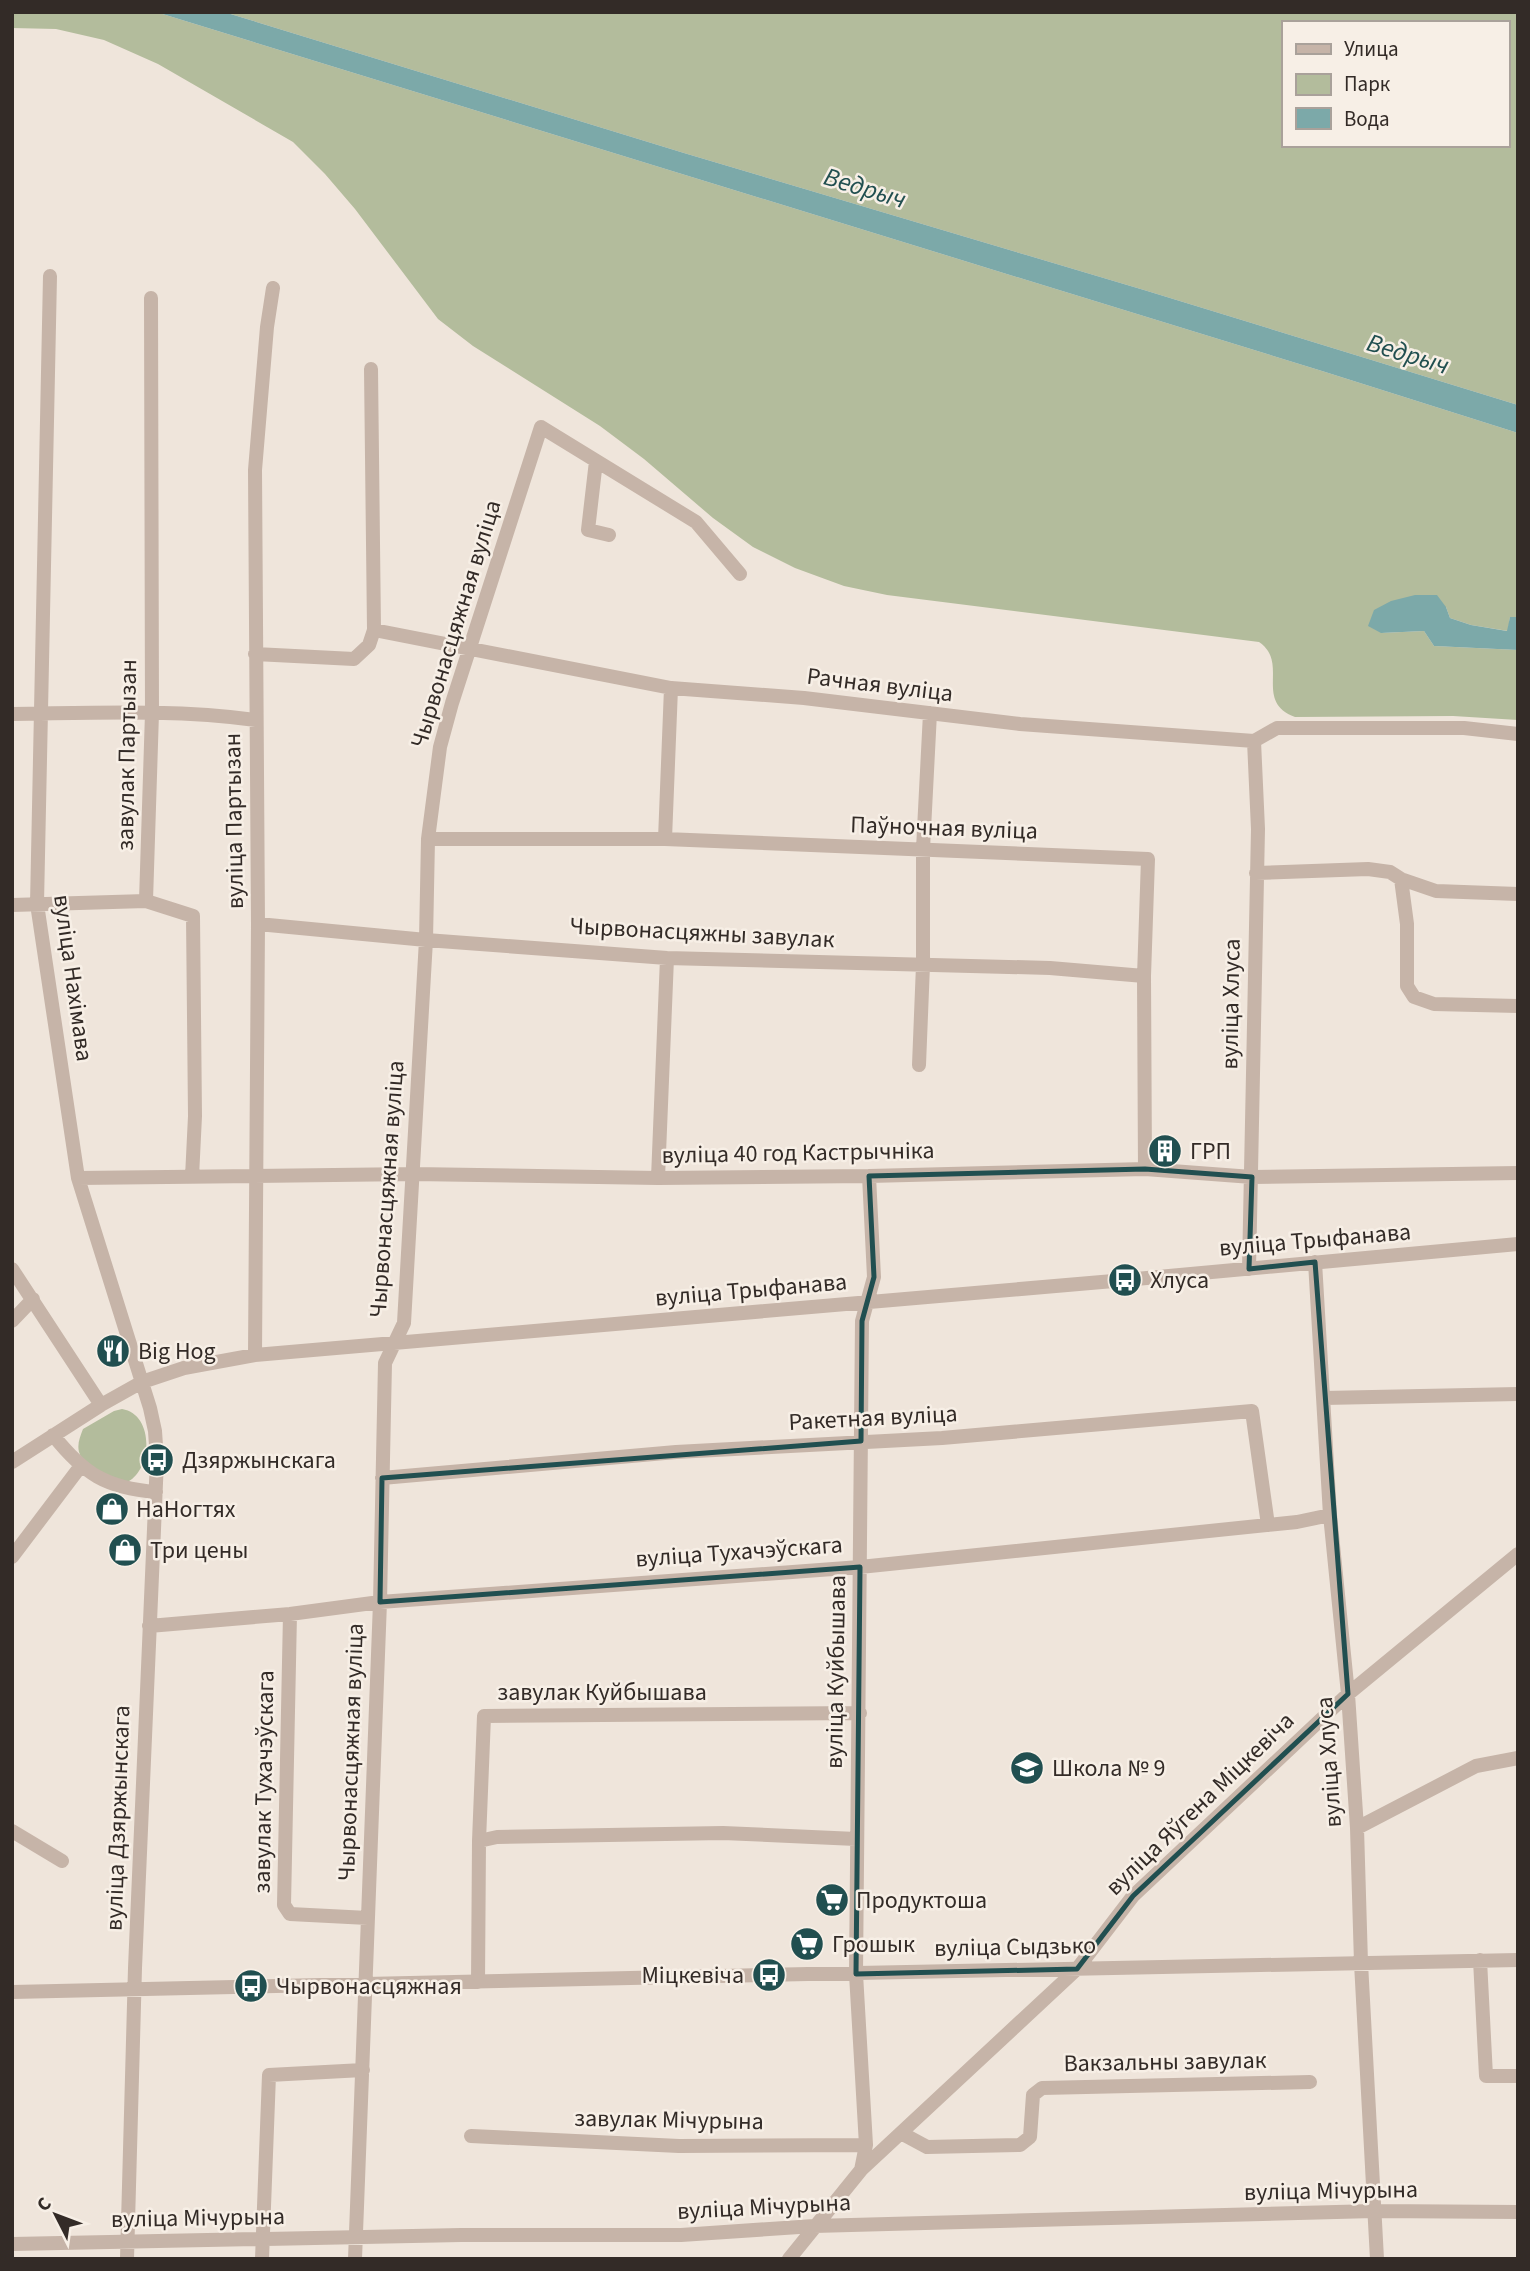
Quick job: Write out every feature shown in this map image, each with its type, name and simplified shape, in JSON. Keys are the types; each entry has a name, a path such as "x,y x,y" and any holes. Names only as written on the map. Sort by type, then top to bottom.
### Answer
{"street":[{"name":"вуліца Нахімава","path":"50,276 37,904 78,1178 142,1382"},
{"name":"вуліца Партызан","path":"255,1355 258,924 255,470 267,327 273,288"},
{"name":"завулак Партызан","path":"146,901 152,713 151,298"},
{"path":"255,654 354,659 369,645 374,629 371,369"},
{"name":"Чырвонасцяжная вуліца","path":"355,2259 380,1602 385,1363 404,1323 426,940 428,839 440,747 541,427 696,522 740,574"},
{"path":"596,461 588,530 609,535"},
{"name":"Рачная вуліца","path":"374,629 671,688 804,698 1020,724 1254,741 1277,728 1464,728 1518,734"},
{"path":"665,839 671,688"},
{"path":"12,714 152,713 222,715 256,720"},
{"path":"919,1065 923,965 923,849 930,713"},
{"name":"вуліца Хлуса","path":"1249,1269 1258,830 1254,741"},
{"name":"Паўночная вуліца","path":"428,839 665,839 1148,859 1144,976 1145,1169"},
{"path":"1256,873 1368,869 1390,872 1401,879 1436,891 1518,894"},
{"path":"1401,879 1407,924 1407,986 1415,997 1434,1004 1518,1006"},
{"path":"12,905 146,901 193,916 192,1177"},
{"name":"Чырвонасцяжны завулак","path":"258,924 667,958 1050,968 1144,976"},
{"path":"658,1178 667,958"},
{"name":"вуліца 40 год Кастрычніка","path":"78,1178 414,1174 658,1178 1145,1169 1252,1177 1518,1173"},
{"name":"вуліца Куйбышава","path":"861,2170 866,2145 856,1974 856,1839 860,1713 862,1321 874,1277 869,1176"},
{"name":"вуліца Трыфанава","path":"12,1462 100,1405 142,1382 184,1368 255,1355 1518,1244"},
{"name":"вуліца Хлуса","path":"1315,1262 1330,1515 1348,1694 1357,1828 1361,1963 1377,2259"},
{"path":"12,1269 100,1405"},
{"path":"12,1321 33,1299"},
{"name":"вуліца Дзяржынскага","path":"127,2259 135,1988 156,1492 155,1431 142,1382"},
{"path":"1324,1398 1518,1394"},
{"name":"Ракетная вуліца","path":"382,1478 676,1452 942,1438 1252,1411 1268,1525"},
{"path":"52,1435 80,1467 126,1490 156,1492"},
{"path":"12,1557 80,1467"},
{"name":"вуліца Тухачэўскага","path":"149,1626 290,1614 380,1602 860,1567 1268,1525 1330,1515"},
{"name":"вуліца Яўгена Міцкевіча","path":"789,2259 861,2170 1077,1969 1133,1896 1348,1694 1518,1554"},
{"name":"завулак Тухачэўскага","path":"290,1614 284,1905 290,1914 368,1918"},
{"name":"завулак Куйбышава","path":"478,1982 479,1841 484,1716 860,1713"},
{"path":"1357,1828 1476,1766 1518,1758"},
{"path":"12,1830 62,1861"},
{"path":"479,1841 497,1837 723,1833 856,1839"},
{"name":"вуліца Сыдзько","path":"12,1992 1518,1960"},
{"path":"1479,1961 1486,2076 1518,2077"},
{"path":"262,2259 269,2076 363,2070"},
{"name":"Вакзальны завулак","path":"901,2133 927,2147 1020,2145 1030,2137 1033,2095 1042,2088 1310,2082"},
{"name":"завулак Мічурына","path":"471,2136 679,2146 866,2145"},
{"name":"вуліца Мічурына","path":"12,2245 357,2237 681,2235 814,2226 1374,2211 1518,2212"}],"highlighted area":[{"path":"1145,1169 1252,1177 1249,1269 1315,1262 1348,1694 1133,1896 1077,1969 856,1974 860,1567 380,1602 382,1478 861,1441 862,1321 874,1277 869,1176"}],"green space":[{"path":"12,12 156,12 1518,433 1518,617 1510,617 1508,631 1471,625 1450,618 1446,607 1381,633 1424,631 1434,646 1518,650 1518,720 1453,716 1295,717 1283,710 1276,701 1273,692 1272,660 1259,642 887,595 844,586 795,568 753,547 600,426 473,346 438,319 355,209 293,142 158,64 104,40 56,29 12,28"},
{"path":"224,12 1518,12 1518,405"},
{"path":"122,1409 133,1413 140,1421 146,1444 141,1468 125,1483 92,1468 82,1458 78,1449 83,1429"}],"water":[{"path":"156,12 224,12 1518,405 1518,433 1322,371"},
{"path":"1415,595 1437,595 1450,618 1471,625 1507,631 1510,617 1518,617 1518,650 1434,646 1424,631 1381,633 1368,626 1374,610 1391,601"}],"place":[{"name":"ГРП","path":"1165,1151"},
{"name":"Хлуса","path":"1125,1280"},
{"name":"Big Hog","path":"113,1351"},
{"name":"Дзяржынскага","path":"157,1460"},
{"name":"НаНогтях","path":"112,1509"},
{"name":"Три цены","path":"125,1550"},
{"name":"Школа № 9","path":"1027,1768"},
{"name":"Продуктоша","path":"832,1900"},
{"name":"Грошык","path":"807,1944"},
{"name":"Міцкевіча","path":"769,1975"},
{"name":"Чырвонасцяжная","path":"251,1986"}],"water label":[{"name":"Ведрыч","path":"865,188"},
{"name":"Ведрыч","path":"1408,354"}]}
